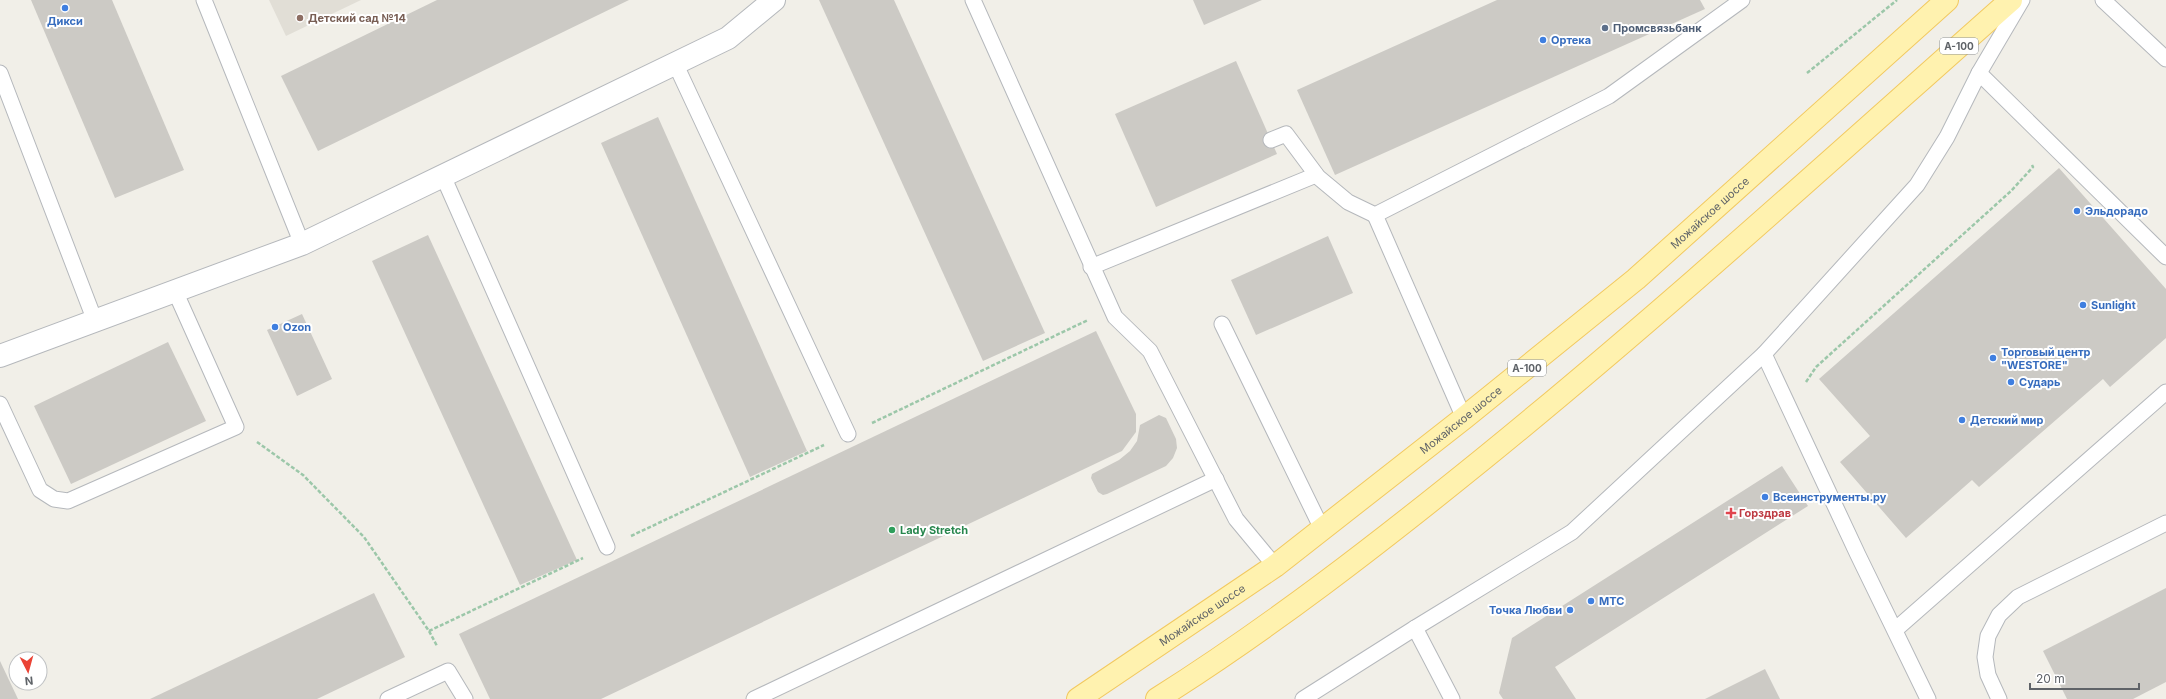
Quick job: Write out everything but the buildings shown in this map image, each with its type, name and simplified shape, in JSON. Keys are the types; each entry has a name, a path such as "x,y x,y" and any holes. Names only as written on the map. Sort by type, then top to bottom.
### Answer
{"main road":[{"name":"Можайское шоссе","path":"1078,699 1274,566 1464,418 1636,280 1947,0"},
{"name":"А-100","path":"1157,699 1205,669 1308,596 1410,518 1514,434 1654,317 2011,0"}],"street":[{"path":"0,356 302,244 728,38 774,0"}],"lane":[{"path":"204,0 302,244"},
{"path":"973,0 1091,267 1115,317 1150,351 1236,519 1274,566"},
{"path":"1375,215 1609,96 1742,0"},
{"path":"1303,699 1415,628 1572,532 1764,354 1917,185 1947,137 1979,73 2022,0"},
{"path":"2103,0 2166,59"},
{"path":"675,63 848,434"},
{"path":"0,73 95,321"},
{"path":"1979,73 2166,257"},
{"path":"1271,140 1286,134 1316,175 1348,202 1375,215 1464,418"},
{"path":"1091,267 1316,175"},
{"path":"444,176 607,547"},
{"path":"0,404 40,490 54,499 68,501 236,427 175,292"},
{"path":"1222,324 1322,529"},
{"path":"1764,354 1928,699"},
{"path":"1895,630 2166,392"},
{"path":"754,699 1216,479"},
{"path":"1999,699 1988,675 1985,657 1988,636 1999,615 2018,597 2166,523"},
{"path":"1415,628 1452,699"},
{"path":"388,699 448,671 465,699"}],"path":[{"path":"1807,72 1897,0"},
{"path":"1789,407 1816,367 2011,191 2033,167"},
{"path":"430,631 1111,309"},
{"path":"236,427 303,476 364,537 430,631 448,671"}],"shaded area":[{"name":"Детский сад №14","path":"269,0 361,0 286,36"}],"place":[{"name":"Дикси","path":"65,8"},
{"name":"Детский сад №14","path":"300,18"},
{"name":"Промсвязьбанк","path":"1605,28"},
{"name":"Ортека","path":"1543,40"},
{"name":"Эльдорадо","path":"2077,211"},
{"name":"Sunlight","path":"2083,305"},
{"name":"Ozon","path":"275,327"},
{"name":"Торговый центр \"WESTORE\"","path":"1993,358"},
{"name":"Сударь","path":"2011,382"},
{"name":"Детский мир","path":"1962,420"},
{"name":"Всеинструменты.ру","path":"1765,497"},
{"name":"Горздрав","path":"1731,513"},
{"name":"Lady Stretch","path":"892,530"},
{"name":"МТС","path":"1591,601"},
{"name":"Точка Любви","path":"1570,610"}]}
